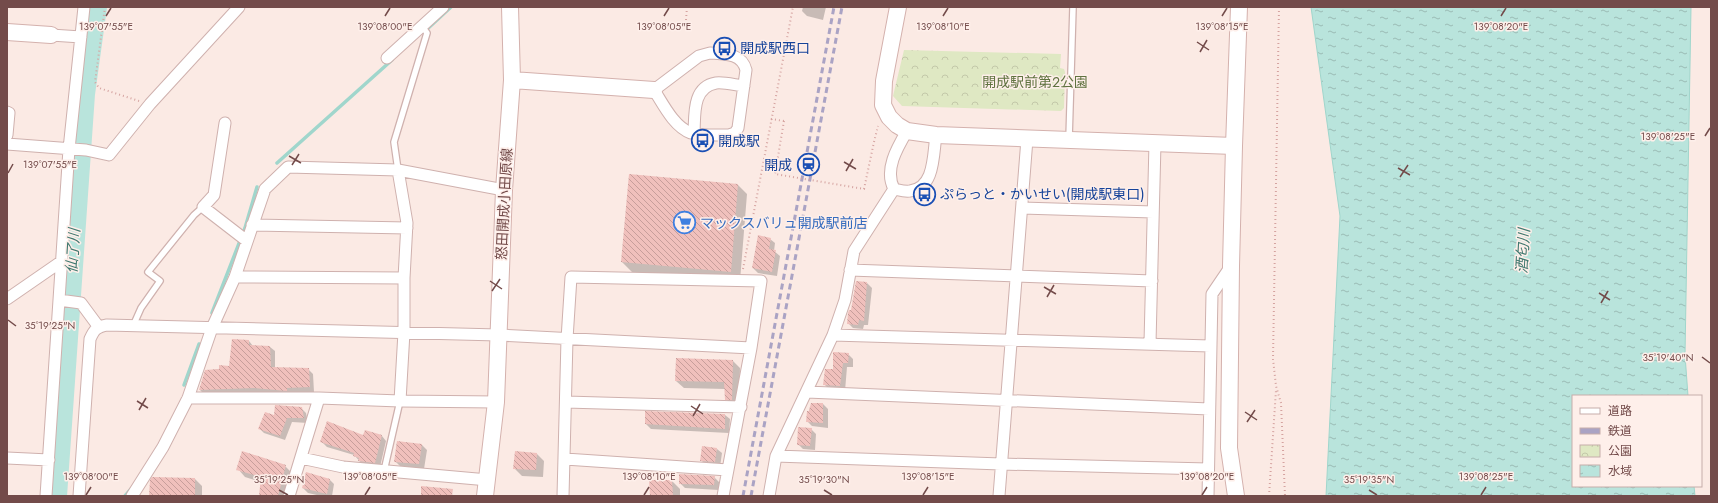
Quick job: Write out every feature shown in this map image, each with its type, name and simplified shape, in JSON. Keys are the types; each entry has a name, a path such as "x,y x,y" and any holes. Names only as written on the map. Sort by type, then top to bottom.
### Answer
{"street":[{"path":"46,496 61,300 62,260 77,150 81,37 84,7"},
{"path":"7,144 77,150 109,155 150,104 239,7"},
{"path":"387,58 425,30 443,7"},
{"name":"怒田開成小田原線","path":"486,488 496,402 504,190 512,80 510,7"},
{"path":"898,7 884,81 883,105 889,117 897,125 907,131 936,135 1234,146"},
{"path":"1236,496 1228,448 1231,266 1239,7"},
{"path":"7,32 81,37"},
{"path":"512,80 654,90 699,56 710,53 733,55 739,58 744,64 746,70 738,128 735,133 729,136 694,133 681,127 654,90"},
{"path":"694,133 697,98 704,87 716,83 744,86"},
{"path":"7,112 7,135"},
{"path":"225,123 214,195 203,207 246,241"},
{"path":"894,190 890,183 891,172 896,151 907,131"},
{"path":"894,190 909,192 922,187 930,174 936,135"},
{"path":"999,496 1005,401 1027,139"},
{"path":"1150,343 1155,143"},
{"path":"132,496 164,447 188,398 212,328 235,277 246,241 265,189 288,167 398,170 504,190"},
{"path":"398,170 407,228 404,278 404,332 400,401"},
{"path":"769,496 776,456 833,335 845,300 854,251 894,190"},
{"path":"1022,208 1153,212"},
{"path":"252,225 407,228"},
{"path":"7,299 62,260"},
{"path":"1208,496 1212,294 1231,266"},
{"path":"850,270 1152,281"},
{"path":"235,277 404,278"},
{"path":"563,496 567,339 571,277 761,280 741,407 723,496"},
{"path":"61,300 81,303 98,326"},
{"path":"79,496 90,339 93,331 98,326 498,335 751,348"},
{"path":"833,335 1150,343 1210,346"},
{"path":"807,392 1209,409"},
{"path":"188,398 319,398 496,402"},
{"path":"289,496 319,398"},
{"path":"566,402 741,407"},
{"path":"776,456 1001,464 1208,469"},
{"path":"7,458 49,460"},
{"path":"301,458 343,467 486,488"},
{"path":"565,460 728,470"}],"lane":[{"path":"1068,140 1073,7"},
{"path":"398,170 394,142 425,30"},
{"path":"133,326 141,308 160,282 148,272 194,215 203,207"},
{"path":"384,472 400,401"}],"path":[{"path":"105,7 95,82 99,88 150,104"},
{"path":"686,20 687,7"},
{"path":"741,280 793,7"},
{"path":"1269,496 1276,386 1273,351 1279,7"},
{"path":"771,119 784,121 775,174 864,189 874,142"},
{"path":"1276,386 1281,403 1285,496"}],"green space":[{"name":"開成駅前第２公園","path":"904,50 1061,54 1060,68 1064,69 1065,72 1064,108 1061,111 902,106 893,96"}],"water":[{"name":"酒匂川","path":"1311,7 1691,7 1685,355 1688,395 1572,395 1572,487 1694,487 1695,496 1326,496 1340,216"}],"building":[{"path":"629,174 738,184 731,272 621,262"},
{"path":"758,235 771,238 769,249 776,250 772,272 752,268"},
{"path":"856,281 867,282 864,321 859,320 858,325 847,324 848,313 849,310 851,310"},
{"path":"232,339 249,340 249,345 270,346 271,367 309,368 310,387 287,388 287,391 254,388 199,390 205,370 219,369 219,365 229,366"},
{"path":"833,352 849,353 848,363 843,363 840,386 823,385 825,369 833,369"},
{"path":"676,358 733,360 732,400 725,400 724,382 675,381"},
{"path":"811,403 823,403 823,423 806,422 807,411 809,411"},
{"path":"275,405 302,407 304,418 287,418 280,436 258,429 265,412 274,415"},
{"path":"645,411 725,414 725,429 645,424"},
{"path":"327,421 363,435 365,430 382,435 375,463 358,461 359,458 353,456 354,453 320,442"},
{"path":"798,427 812,428 810,446 797,445"},
{"path":"397,441 422,444 419,464 394,462"},
{"path":"702,446 717,448 715,462 700,461"},
{"path":"242,451 286,465 278,496 259,496 261,477 236,470"},
{"path":"515,451 537,453 536,470 513,469"},
{"path":"306,472 330,479 327,494 302,488"},
{"path":"679,474 715,476 714,485 679,484"},
{"path":"152,477 195,478 195,496 149,496 150,480"},
{"path":"649,480 672,480 673,496 650,496"},
{"path":"421,486 453,489 452,496 421,496"}],"waterway":[{"name":"仙了川","path":"56,496 84,94 96,7"},
{"path":"424,32 451,7"},
{"path":"277,163 392,60"},
{"path":"212,313 245,228 257,187"},
{"path":"184,385 199,344"},
{"path":"125,496 131,489"}],"railway":[{"path":"743,496 834,7"},
{"path":"751,496 842,7"}],"place":[{"name":"開成駅西口","path":"724,48"},
{"name":"開成駅","path":"702,141"},
{"name":"開成","path":"808,165"},
{"name":"ぷらっと・かいせい(開成駅東口)","path":"925,194"},
{"name":"マックスバリュ開成駅前店","path":"684,223"}]}
